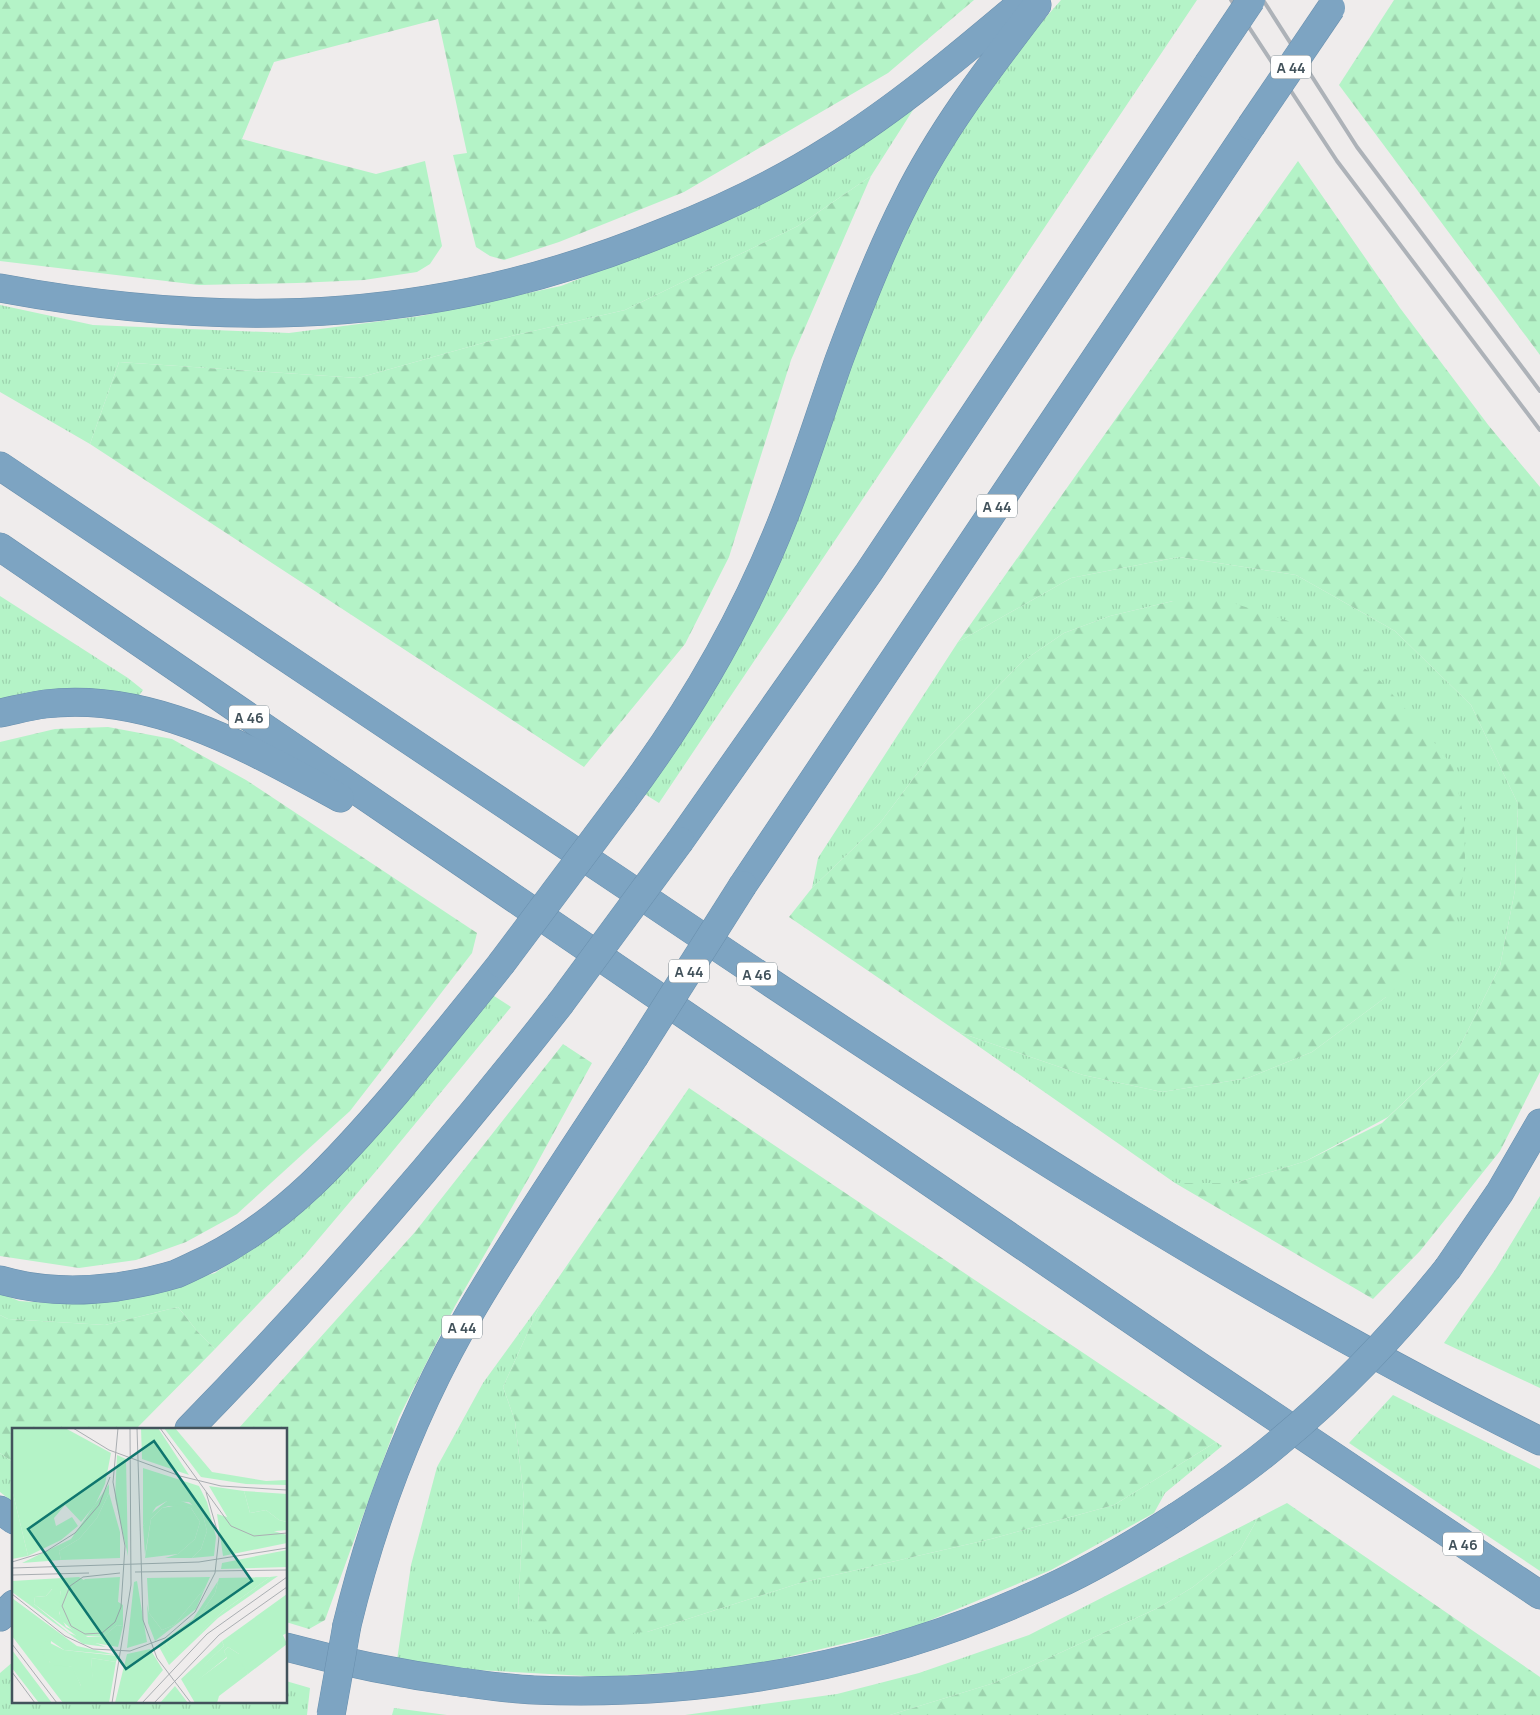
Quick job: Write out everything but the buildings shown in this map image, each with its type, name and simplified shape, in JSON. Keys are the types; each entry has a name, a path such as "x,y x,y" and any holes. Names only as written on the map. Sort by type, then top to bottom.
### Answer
{"highway":[{"path":"0,288 85,302 140,308 251,314 318,312 428,300 498,286 562,269 635,244 718,210 761,189 820,156 891,110 1025,0"},
{"path":"0,1280 65,1290 101,1289 136,1284 164,1277 192,1267 224,1251 252,1233 315,1183 343,1154 431,1051 501,964 624,801 693,700 751,594 785,514 871,278 907,198 965,100 1040,0"},
{"path":"190,1428 345,1260 478,1106 560,1004 680,841 869,572 1251,0"},
{"name":"A 44","path":"331,1715 347,1625 368,1546 417,1416 478,1298 743,885 1334,4"},
{"name":"A 46","path":"0,466 774,986 1001,1134 1213,1264 1331,1332 1448,1395 1540,1441"},
{"name":"A 46","path":"0,547 1199,1366 1540,1595"},
{"path":"0,713 44,704 79,702 116,706 171,717 229,741 284,768 498,888"},
{"path":"288,1648 360,1666 490,1686 532,1690 597,1691 674,1688 758,1678 864,1656 991,1614 1079,1574 1176,1518 1247,1468 1299,1426 1382,1345 1448,1268 1500,1192 1540,1123"},
{"path":"0,1510 12,1519"},
{"path":"0,1617 12,1606"}],"green space":[{"path":"0,0 974,0 888,73 684,192 559,242 504,260 490,256 476,247 453,155 467,153 438,19 274,62 242,139 376,174 425,161 442,246 430,264 417,272 364,280 199,285 0,261"},
{"path":"1061,0 1197,0 659,803 643,793 713,687 893,251 940,162 999,71"},
{"path":"1394,0 1540,0 1540,355 1339,85"},
{"path":"920,99 871,176 798,226 625,310 490,341 358,378 119,362 90,444 0,392 0,305 93,325 289,333 421,316 561,286 738,216 837,163"},
{"path":"1298,161 1400,308 1489,426 1540,487 1540,1072 1500,1151 1420,1251 1373,1299 1175,1183 1235,1183 1306,1161 1382,1123 1457,1052 1500,966 1515,890 1518,804 1471,705 1395,631 1296,575 1179,557 1071,578 958,642"},
{"path":"871,176 791,360 729,557 685,644 584,767 90,444 119,362 358,378 490,341 625,310 798,226"},
{"path":"1179,557 1296,575 1395,631 1471,705 1518,804 1515,890 1500,966 1457,1052 1388,1117 1306,1161 1235,1183 1175,1183 958,1032 1083,1075 1162,1092 1248,1078 1312,1052 1386,997 1173,601 1110,616 1064,633 1023,661 931,755 880,823 812,888 818,858 958,642 1071,578"},
{"path":"0,596 128,678 143,690 138,697 0,701"},
{"path":"1218,598 1288,621 1375,675 1427,733 1453,767 1464,818 1465,861 1454,933 1386,997 1312,1052 1248,1078 1162,1092 1083,1075 958,1032 789,917 812,888 880,823 931,755 1023,661 1064,633 1110,616 1173,601"},
{"path":"108,727 172,739 246,780 477,933 472,953 350,1111 237,1214 186,1242 136,1260 79,1268 0,1256 0,742 55,729"},
{"path":"491,994 511,1007 305,1255 215,1349 197,1331 178,1307 105,1325 8,1319 0,1315 0,1293 19,1301 66,1304 129,1297 215,1273 261,1241"},
{"path":"563,1044 592,1063 455,1306 399,1417 325,1620 309,1629 288,1623 288,1428 239,1428 415,1232"},
{"path":"689,1088 1216,1442 1114,1505 991,1539 800,1583 647,1632 557,1637 518,1610 524,1499 515,1421 503,1387 541,1303"},
{"path":"1540,1196 1540,1388 1444,1343 1495,1270"},
{"path":"541,1303 503,1387 515,1421 524,1499 518,1610 647,1632 800,1583 991,1539 1114,1505 1216,1442 1222,1446 1165,1493 1154,1513 1051,1570 914,1627 741,1668 604,1677 458,1669 397,1660 411,1565 437,1467 483,1383"},
{"path":"178,1307 197,1331 215,1349 137,1428 12,1428 12,1462 0,1453 0,1315 8,1319 105,1325"},
{"path":"1393,1395 1540,1469 1540,1571 1349,1443"},
{"path":"0,1453 12,1462 12,1501 0,1492"},
{"path":"1287,1503 1540,1677 1540,1715 890,1715 994,1683 1160,1607 1193,1587 1240,1550 1258,1518"},
{"path":"1258,1518 1240,1550 1193,1587 1160,1607 994,1683 890,1715 685,1715 837,1694 919,1673 1029,1635"},
{"path":"12,1663 12,1702 288,1702 288,1682 310,1688 307,1715 0,1715 0,1673"},
{"path":"394,1708 447,1715 392,1715"}],"railway":[{"path":"1231,0 1337,161 1540,430"},
{"path":"1263,0 1357,147 1540,391"}]}
